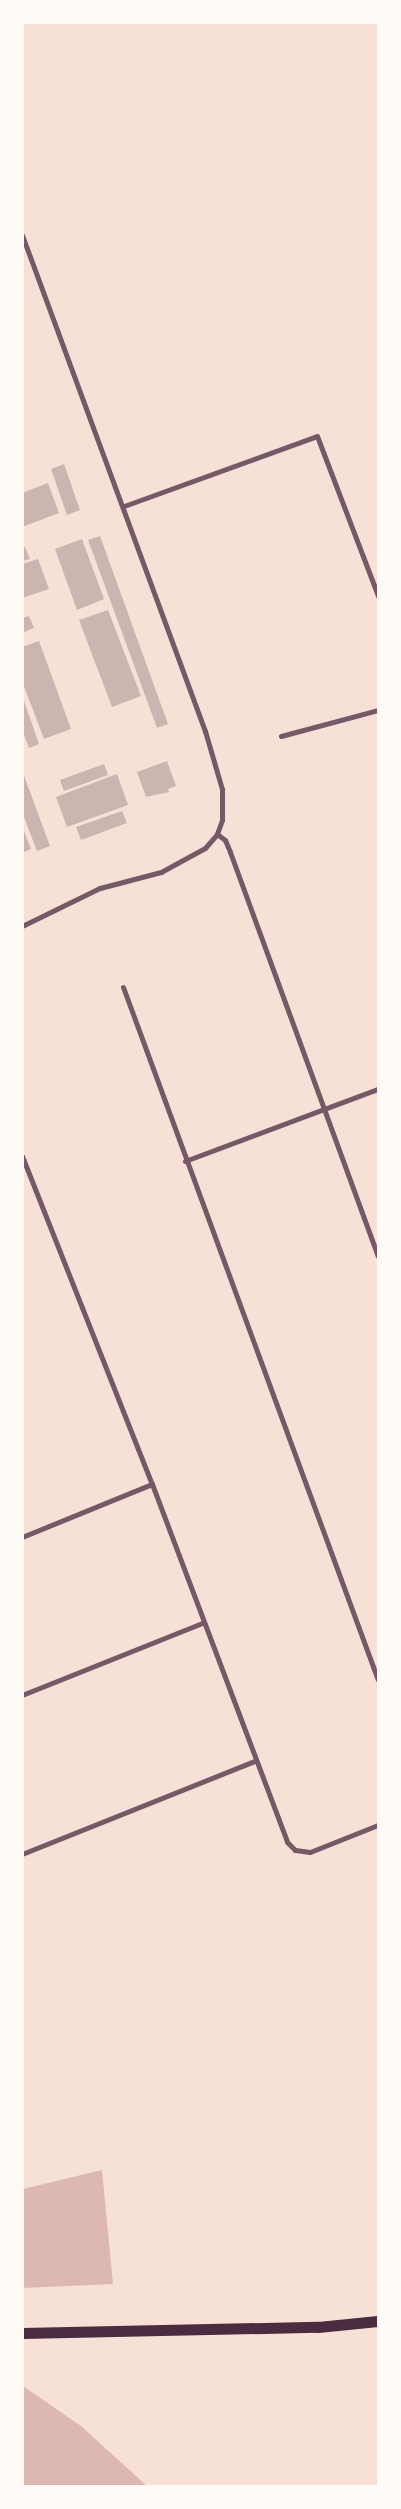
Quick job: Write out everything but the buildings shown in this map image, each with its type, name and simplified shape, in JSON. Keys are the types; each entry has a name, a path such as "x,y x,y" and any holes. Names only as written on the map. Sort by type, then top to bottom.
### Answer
{"main road":[{"path":"22,2333 308,2327 378,2321"}],"street":[{"path":"22,235 124,506 205,731 222,789 222,820 217,834 205,848 161,872 100,888 22,926"},
{"path":"124,506 317,436 378,596"},
{"path":"281,736 378,711"},
{"path":"217,834 225,840 230,852 378,1256"},
{"path":"122,986 378,1680"},
{"path":"185,1161 378,1088"},
{"path":"22,1156 152,1484 254,1761 287,1842 295,1850 310,1852 378,1824"},
{"path":"22,1537 152,1484"},
{"path":"22,1695 202,1623"},
{"path":"22,1854 254,1761"}],"shaded area":[{"path":"102,2170 113,2284 23,2288 23,2189"},
{"path":"23,2386 81,2426 147,2486 23,2486"}]}
